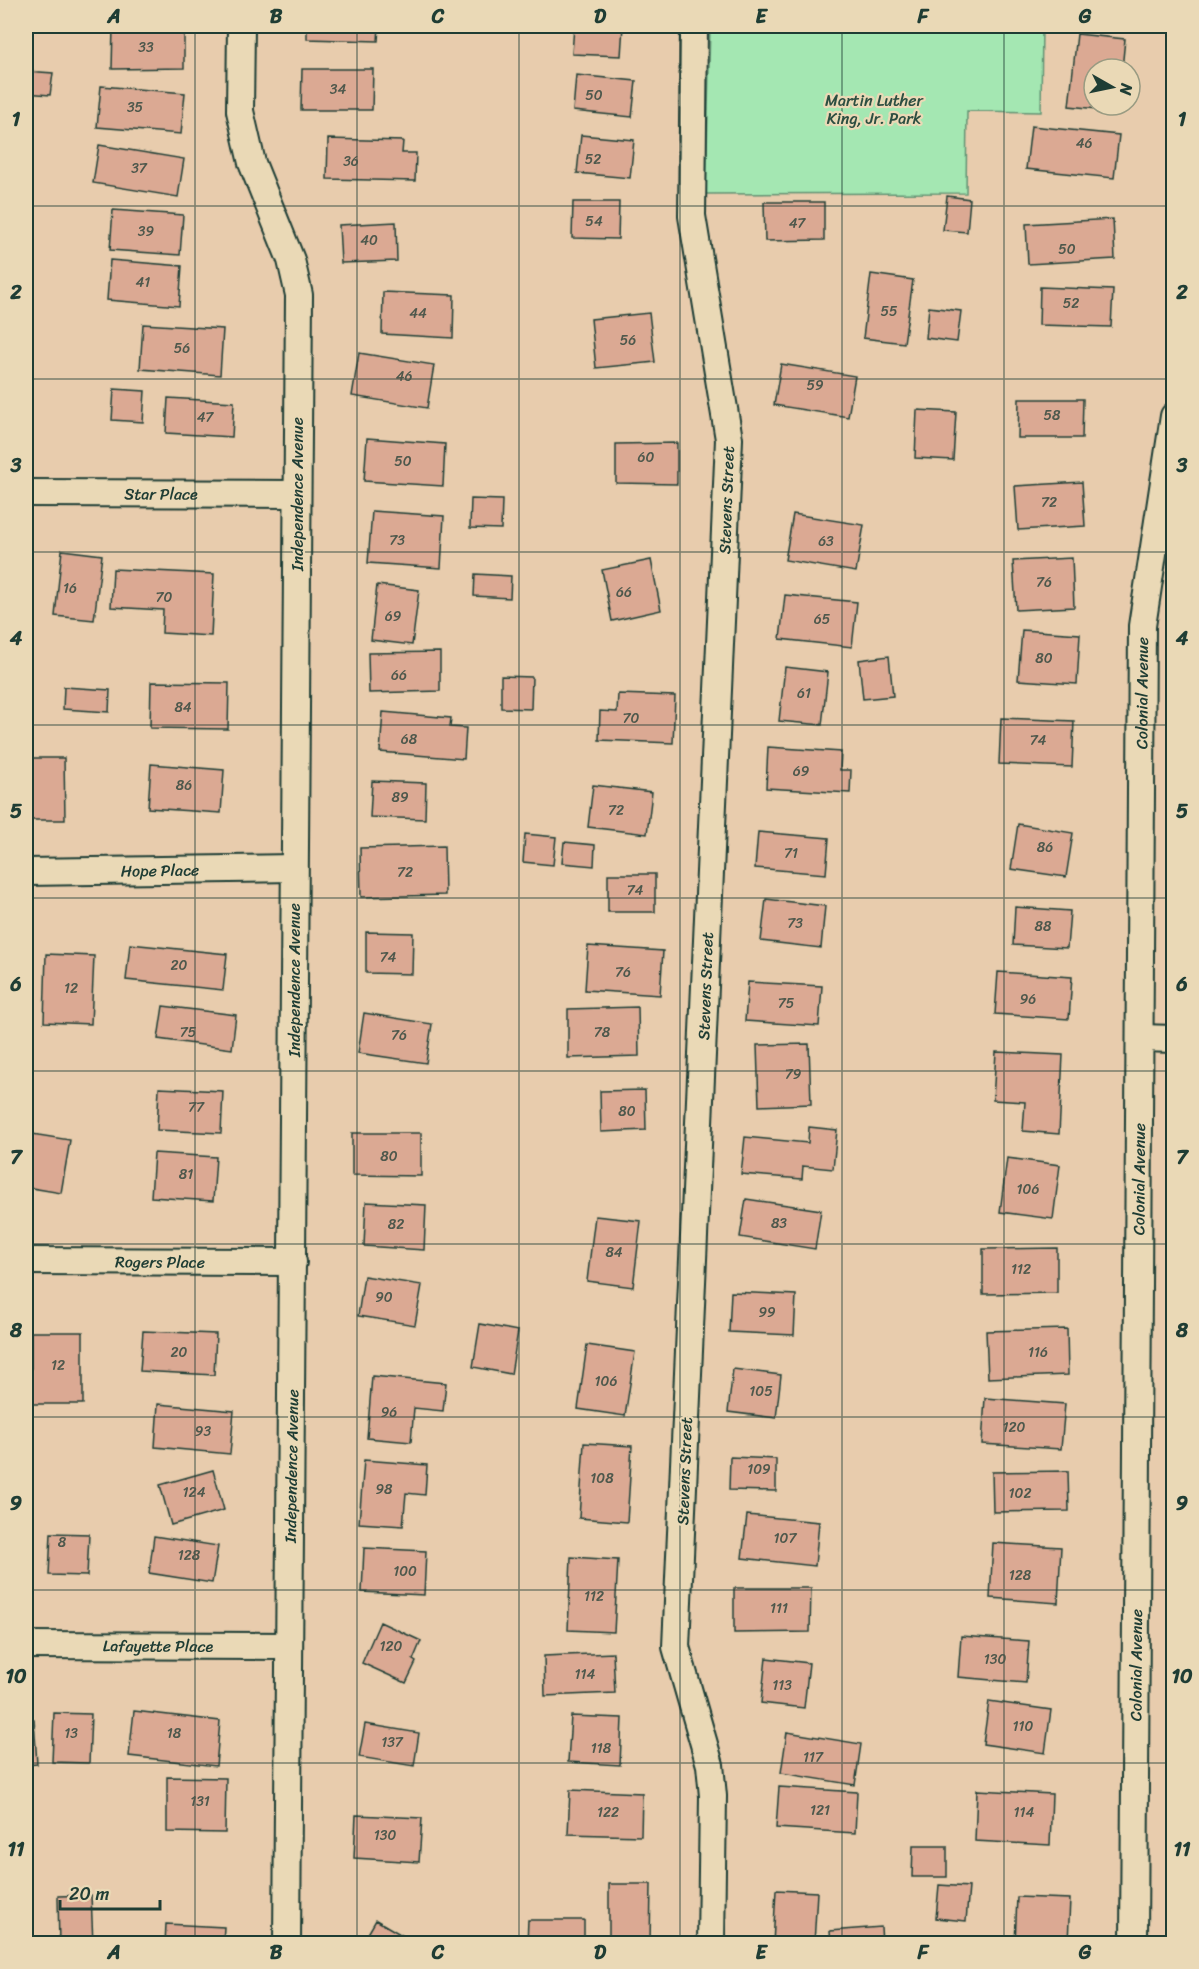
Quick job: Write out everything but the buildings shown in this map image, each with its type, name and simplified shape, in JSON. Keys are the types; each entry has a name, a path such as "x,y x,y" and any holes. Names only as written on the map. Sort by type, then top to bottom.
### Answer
{"street":[{"name":"Independence Avenue","path":"241,26 240,111 252,163 291,260 299,296 287,1944"},
{"name":"Stevens Street","path":"694,26 692,216 729,439 676,1647 710,1765 713,1796 711,1944"},
{"name":"Colonial Avenue","path":"1134,1944 1142,626 1173,416"},
{"name":"Star Place","path":"26,493 297,494"},
{"name":"Hope Place","path":"26,873 294,868"},
{"path":"1141,1038 1173,1039"},
{"name":"Rogers Place","path":"26,1261 293,1262"},
{"name":"Lafayette Place","path":"26,1646 289,1646"}],"green space":[{"name":"Martin Luther King, Jr. Park","path":"710,26 1042,26 1041,112 967,111 966,193 706,194"}]}
